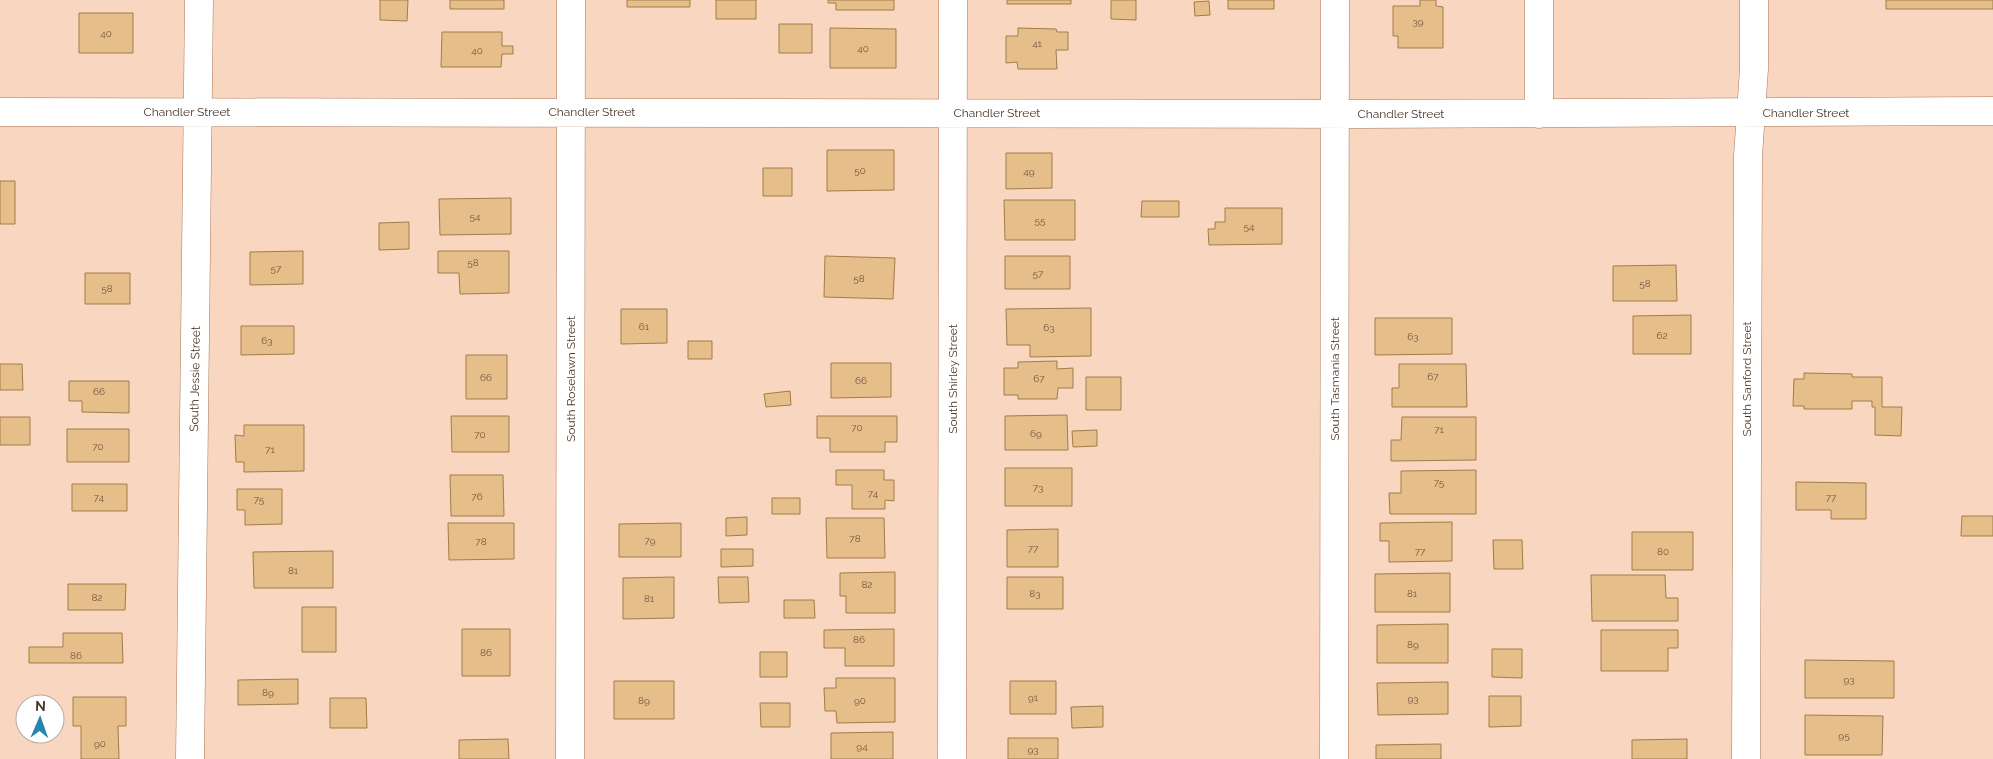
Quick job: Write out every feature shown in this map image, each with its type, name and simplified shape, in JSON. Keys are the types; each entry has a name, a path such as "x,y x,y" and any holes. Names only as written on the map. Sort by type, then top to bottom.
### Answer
{"street":[{"name":"South Jessie Street","path":"190,759 200,0"},
{"name":"South Roselawn Street","path":"570,759 571,0"},
{"name":"South Shirley Street","path":"952,759 953,0"},
{"name":"South Tasmania Street","path":"1334,759 1335,0"},
{"path":"1539,0 1539,114"},
{"name":"South Sanford Street","path":"1746,759 1748,156 1754,69 1754,0"},
{"name":"Chandler Street","path":"0,112 1539,114 1993,111"}],"building":[{"path":"380,0 408,0 407,21 380,20"},
{"path":"450,0 504,0 504,9 450,9"},
{"path":"627,0 690,0 690,7 627,7"},
{"path":"716,0 756,0 756,19 716,19"},
{"path":"828,0 894,0 894,10 836,10 836,3 828,3"},
{"path":"1007,0 1071,0 1071,4 1007,4"},
{"path":"1111,0 1136,0 1136,20 1111,19"},
{"path":"1228,0 1274,0 1274,9 1228,9"},
{"path":"1420,0 1436,0 1436,6 1443,7 1443,48 1398,48 1398,36 1393,36 1393,6 1420,6"},
{"path":"1886,0 1993,0 1993,9 1886,9"},
{"path":"1209,1 1210,15 1195,16 1194,2"},
{"path":"79,13 133,13 133,53 79,53"},
{"path":"779,24 812,24 812,53 779,53"},
{"path":"830,28 896,29 896,68 830,68"},
{"path":"1018,28 1056,29 1057,32 1068,32 1068,50 1056,50 1057,69 1018,69 1017,62 1006,63 1006,36 1018,36"},
{"path":"442,32 502,32 502,46 513,46 513,54 502,54 501,67 441,67"},
{"path":"827,150 894,150 894,190 827,191"},
{"path":"1006,153 1052,153 1052,188 1006,189"},
{"path":"763,168 792,168 792,196 763,196"},
{"path":"0,181 15,181 15,224 0,224"},
{"path":"511,198 511,234 440,235 439,199"},
{"path":"1004,200 1075,200 1075,240 1005,240"},
{"path":"1142,201 1179,201 1179,217 1141,217"},
{"path":"1225,208 1282,208 1282,244 1209,245 1208,229 1215,229 1215,222 1225,222"},
{"path":"409,222 409,249 379,250 379,223"},
{"path":"303,251 303,284 250,285 250,252"},
{"path":"438,251 509,251 509,293 460,294 459,273 438,273"},
{"path":"825,256 895,258 893,299 824,297"},
{"path":"1005,256 1070,256 1070,289 1005,289"},
{"path":"1676,265 1677,301 1613,301 1613,266"},
{"path":"85,273 130,273 130,304 85,304"},
{"path":"1091,308 1091,356 1030,357 1030,345 1007,345 1006,309"},
{"path":"621,309 667,309 667,343 621,344"},
{"path":"1691,315 1691,354 1633,354 1633,316"},
{"path":"1375,318 1452,318 1452,354 1375,355"},
{"path":"241,326 294,326 294,354 241,355"},
{"path":"688,341 712,341 712,359 688,359"},
{"path":"466,355 507,355 507,399 466,399"},
{"path":"1057,361 1057,369 1073,368 1073,388 1058,388 1057,399 1018,399 1018,395 1004,395 1004,368 1018,368 1018,362"},
{"path":"831,363 891,363 891,397 831,398"},
{"path":"0,364 22,364 23,390 0,390"},
{"path":"1399,364 1466,364 1467,407 1392,407 1392,388 1399,388"},
{"path":"1804,373 1852,374 1852,377 1882,377 1882,407 1902,407 1901,436 1875,435 1875,407 1872,407 1872,401 1852,401 1852,409 1804,409 1804,406 1793,406 1794,379 1804,379"},
{"path":"1086,377 1121,377 1121,410 1086,410"},
{"path":"69,381 129,381 129,413 82,412 82,401 69,401"},
{"path":"790,391 791,405 766,407 764,394"},
{"path":"1067,415 1068,450 1005,450 1005,416"},
{"path":"451,416 509,416 509,452 452,452"},
{"path":"817,416 897,416 897,442 885,442 885,452 830,452 830,438 817,438"},
{"path":"0,417 30,417 30,445 0,445"},
{"path":"1402,417 1476,417 1476,460 1391,461 1391,440 1401,440"},
{"path":"244,425 304,425 304,471 244,472 244,462 236,462 235,435 244,436"},
{"path":"67,429 129,429 129,462 67,462"},
{"path":"1097,430 1097,446 1073,447 1072,431"},
{"path":"1005,468 1072,468 1072,506 1005,506"},
{"path":"836,470 884,470 884,480 894,480 894,501 885,500 885,509 852,509 852,485 836,485"},
{"path":"1476,470 1476,514 1390,514 1389,493 1401,493 1401,471"},
{"path":"450,475 503,475 504,516 451,516"},
{"path":"1796,482 1866,483 1866,519 1831,519 1831,510 1796,510"},
{"path":"72,484 127,484 127,511 72,511"},
{"path":"237,489 282,489 282,524 245,525 245,510 237,510"},
{"path":"772,498 800,498 800,514 772,514"},
{"path":"1962,516 1993,516 1993,536 1961,536"},
{"path":"747,517 747,535 726,536 726,518"},
{"path":"826,518 884,518 885,558 827,558"},
{"path":"1452,522 1452,561 1389,562 1389,541 1380,541 1380,523"},
{"path":"448,523 514,523 514,559 449,560"},
{"path":"681,523 681,557 619,557 619,524"},
{"path":"1058,529 1058,567 1007,567 1007,530"},
{"path":"1632,532 1693,532 1693,570 1632,570"},
{"path":"1493,540 1522,540 1523,569 1494,569"},
{"path":"721,549 753,549 753,566 721,567"},
{"path":"333,551 333,588 254,588 253,552"},
{"path":"895,572 895,613 846,613 846,596 840,596 840,573"},
{"path":"1450,573 1450,612 1375,612 1375,574"},
{"path":"1591,575 1665,575 1666,598 1678,598 1678,621 1592,621"},
{"path":"674,577 674,618 623,619 623,578"},
{"path":"718,577 748,577 749,602 719,603"},
{"path":"1007,577 1063,577 1063,609 1007,609"},
{"path":"68,584 126,584 125,610 68,610"},
{"path":"784,600 814,600 815,618 784,618"},
{"path":"302,607 336,607 336,652 302,652"},
{"path":"1448,624 1448,663 1377,663 1377,625"},
{"path":"462,629 510,629 510,676 462,676"},
{"path":"894,629 894,666 845,666 845,648 824,648 824,630"},
{"path":"1601,630 1678,630 1678,648 1668,648 1668,671 1601,671"},
{"path":"63,633 122,633 123,663 29,663 29,647 63,647"},
{"path":"1492,649 1522,649 1522,678 1492,677"},
{"path":"760,652 787,652 787,677 760,677"},
{"path":"1805,660 1894,661 1894,698 1805,698"},
{"path":"836,678 895,678 895,722 837,723 836,711 825,711 824,688 836,688"},
{"path":"298,679 298,704 238,705 238,680"},
{"path":"614,681 674,681 674,719 614,719"},
{"path":"1010,681 1056,681 1056,714 1010,714"},
{"path":"1448,682 1448,714 1378,715 1377,683"},
{"path":"1489,696 1521,696 1521,726 1489,727"},
{"path":"73,697 126,697 126,726 118,726 119,759 81,759 81,726 73,726"},
{"path":"330,698 366,698 367,728 330,728"},
{"path":"760,703 790,703 790,727 761,727"},
{"path":"1103,706 1103,727 1072,728 1071,707"},
{"path":"1805,715 1883,716 1882,755 1805,755"},
{"path":"893,732 893,759 831,759 831,733"},
{"path":"1008,738 1058,738 1058,759 1008,759"},
{"path":"508,739 509,759 459,759 459,740"},
{"path":"1687,739 1687,759 1632,759 1632,740"},
{"path":"1441,744 1441,759 1376,759 1376,745"}]}
